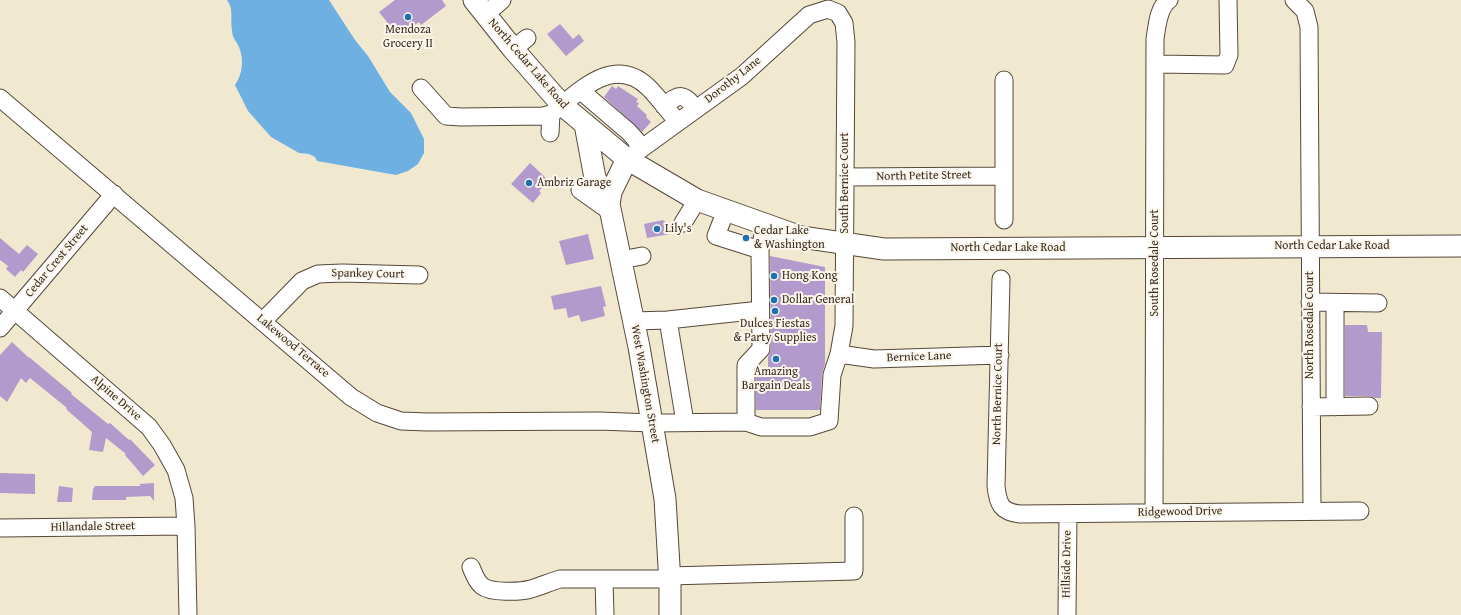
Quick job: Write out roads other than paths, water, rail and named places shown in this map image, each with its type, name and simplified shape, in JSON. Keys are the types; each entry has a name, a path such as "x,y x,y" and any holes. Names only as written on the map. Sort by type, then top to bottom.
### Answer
{"main road":[{"name":"North Cedar Lake Road","path":"480,7 520,44 556,110 585,124 634,154 697,200 801,237 884,249 1461,246"},
{"path":"585,124 595,178 610,208"},
{"name":"West Washington Street","path":"634,154 611,192 610,208 633,321 665,499 670,615"}],"street":[{"path":"480,7 502,0"},
{"name":"South Rosedale Court","path":"1154,513 1155,39 1160,14 1166,2 1169,0"},
{"path":"1155,64 1225,65 1229,55 1228,0"},
{"name":"North Rosedale Court","path":"1294,0 1305,12 1309,27 1312,510"},
{"name":"Dorothy Lane","path":"634,154 742,76 810,15 828,9 838,13"},
{"name":"South Bernice Court","path":"746,422 761,427 810,427 829,421 832,375 839,354 844,326 846,42 844,23 838,13"},
{"path":"421,88 446,116 543,116 556,110 605,75 619,73 635,78 648,87 678,122"},
{"path":"1004,80 1004,220"},
{"path":"581,91 629,132 636,140 634,154"},
{"path":"664,106 673,99 683,96 687,98 696,109"},
{"name":"Lakewood Terrace","path":"0,98 351,397 377,413 401,421 434,422 746,422"},
{"path":"550,133 556,110"},
{"name":"North Petite Street","path":"845,177 1004,176"},
{"path":"580,190 610,208"},
{"name":"Cedar Crest Street","path":"0,328 114,194"},
{"path":"683,223 697,200"},
{"path":"726,210 716,236 760,250"},
{"path":"746,422 746,365 760,349 760,250 765,224"},
{"path":"621,260 642,256"},
{"name":"Spankey Court","path":"263,321 302,282 318,274 342,273 418,275"},
{"name":"North Bernice Court","path":"1002,278 996,486 997,499 1002,508"},
{"name":"Alpine Drive","path":"0,298 149,427 162,445 176,470 184,498 188,615"},
{"path":"1310,302 1378,304"},
{"path":"1335,303 1335,407"},
{"path":"633,321 668,320 760,310"},
{"path":"668,320 685,422"},
{"name":"Bernice Lane","path":"839,354 874,359 1000,354"},
{"path":"1311,407 1369,406"},
{"name":"Ridgewood Drive","path":"1002,508 1010,513 1020,514 1360,510"},
{"name":"Hillside Drive","path":"1066,615 1068,514"},
{"path":"472,567 476,579 486,588 518,591 530,589 560,579 669,578 854,571 854,516"},
{"name":"Hillandale Street","path":"0,528 186,526"},
{"path":"604,579 605,615"}],"water":[{"path":"227,0 329,0 355,40 368,56 390,92 411,113 424,139 424,153 418,164 408,171 396,175 317,161 315,157 309,154 299,153 271,137 248,111 235,85 240,76 242,57 233,35 231,26 231,11"}],"place":[{"name":"Mendoza Grocery II","path":"408,17"},
{"name":"Ambriz Garage","path":"529,183"},
{"name":"Lily's","path":"657,229"},
{"name":"Cedar Lake & Washington","path":"746,238"},
{"name":"Hong Kong","path":"774,276"},
{"name":"Dollar General","path":"774,300"},
{"name":"Dulces Fiestas & Party Supplies","path":"775,311"},
{"name":"Amazing Bargain Deals","path":"776,359"}]}
